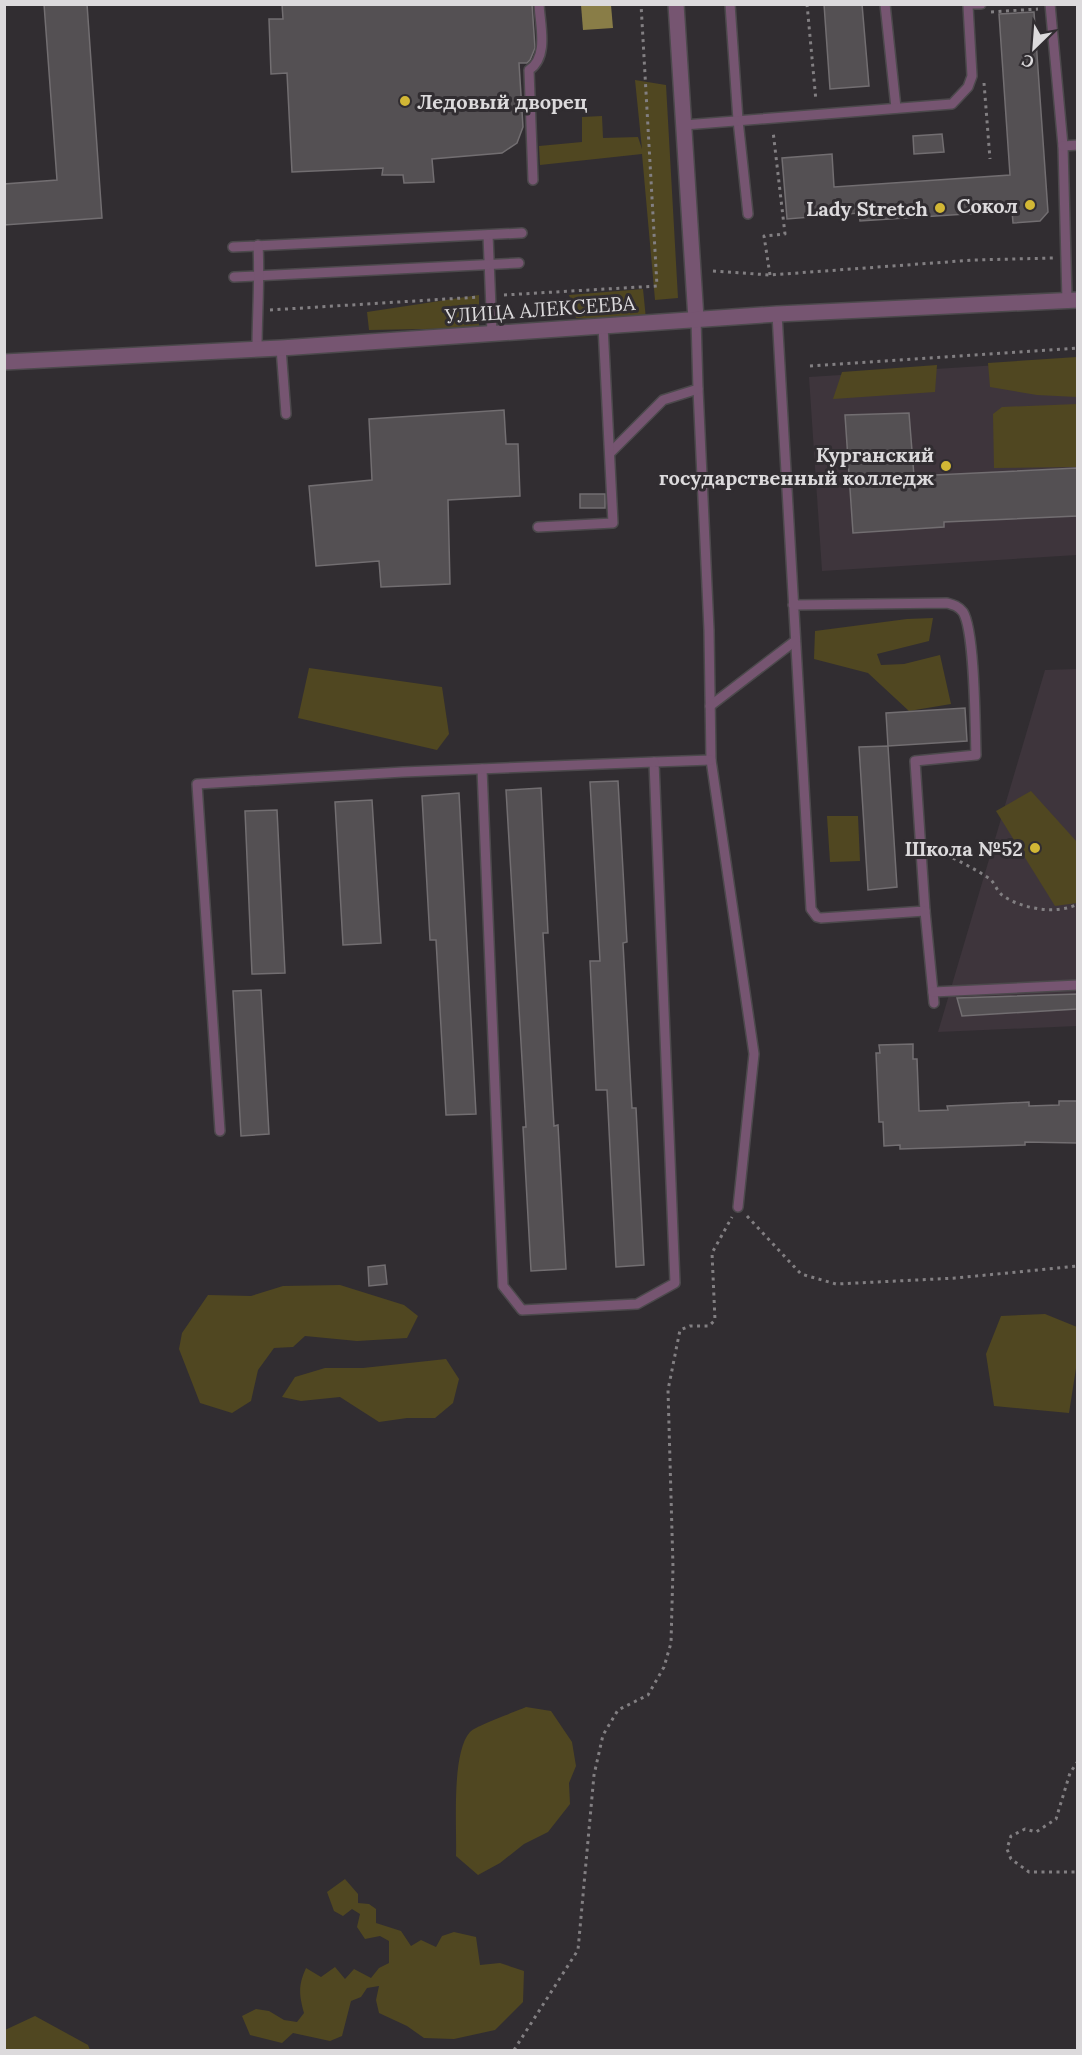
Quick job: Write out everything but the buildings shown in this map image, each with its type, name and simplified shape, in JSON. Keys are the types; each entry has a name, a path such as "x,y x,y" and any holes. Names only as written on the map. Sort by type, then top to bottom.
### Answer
{"street":[{"path":"676,4 696,320"},
{"name":"УЛИЦА АЛЕКСЕЕВА","path":"4,362 257,350 777,314 1072,300"}],"lane":[{"path":"533,180 529,70 535,67 542,56 539,4"},
{"path":"730,4 738,120 748,214"},
{"path":"885,4 896,108"},
{"path":"684,125 952,104 968,87 972,76 968,5 985,8"},
{"path":"1051,7 1063,146 1065,258 1072,300"},
{"path":"1063,146 1077,145"},
{"path":"233,247 522,233"},
{"path":"488,235 492,333"},
{"path":"257,350 260,275 258,246"},
{"path":"234,277 519,263"},
{"path":"777,314 812,913 821,918 925,911"},
{"path":"696,320 709,630 711,760 753,1054 738,1207"},
{"path":"538,527 614,523 603,326"},
{"path":"281,348 286,414"},
{"path":"610,453 663,400 698,389"},
{"path":"793,605 947,603 956,606 964,613 970,635 976,754 915,761 934,1004"},
{"path":"710,706 795,641"},
{"path":"220,1131 197,784 711,760"},
{"path":"482,769 503,1286 522,1310 637,1304 675,1282 654,762"},
{"path":"933,992 1077,985"}],"path":[{"path":"807,4 816,104"},
{"path":"985,8 1051,7"},
{"path":"983,80 990,159"},
{"path":"770,275 764,237 785,234 771,118"},
{"path":"713,271 770,275 974,260 1065,258"},
{"path":"810,366 1077,348"},
{"path":"926,845 992,881 1001,894 1018,902 1044,910 1057,911 1077,904"},
{"path":"513,2050 578,1950 594,1775 603,1735 618,1710 648,1695 664,1667 671,1642 673,1568 668,1390 681,1330 690,1326 709,1326 715,1320 712,1253 738,1207 801,1274 836,1284 956,1278 1077,1266"},
{"path":"1077,1761 1070,1773 1056,1819 1036,1832 1025,1829 1011,1836 1007,1849 1011,1859 1029,1872 1077,1872"}],"shaded area":[{"path":"581,5 611,5 613,28 583,30"},
{"path":"635,80 666,85 678,298 655,300 642,154 540,165 539,146 582,142 582,117 602,116 603,138 638,137 642,149"},
{"path":"643,289 646,319 576,318 569,295"},
{"path":"479,295 479,328 369,330 367,312"},
{"path":"1077,357 1077,397 1037,395 990,387 988,363"},
{"name":"Курганский государственный колледж","path":"1077,360 1077,555 822,571 809,377"},
{"path":"937,365 935,392 833,399 842,372"},
{"path":"1077,404 1077,467 994,468 993,414 1002,407"},
{"path":"933,618 929,641 877,654 881,665 904,664 940,655 951,704 909,711 868,673 814,659 815,631 907,619"},
{"path":"309,668 442,687 449,734 437,750 298,718"},
{"name":"Школа №52","path":"1077,669 1077,1026 938,1032 1045,670"},
{"path":"1031,791 1077,842 1077,903 1055,906 996,811"},
{"path":"827,816 858,816 860,861 830,862"},
{"path":"340,1285 404,1305 418,1316 407,1338 357,1341 305,1336 293,1347 274,1348 258,1370 251,1401 232,1413 200,1403 179,1349 182,1333 208,1295 251,1296 283,1286"},
{"path":"1045,1314 1077,1327 1077,1362 1069,1413 994,1406 986,1354 1001,1316"},
{"path":"446,1359 459,1379 453,1403 435,1418 407,1418 379,1422 340,1397 301,1401 282,1397 295,1377 325,1368 363,1368"},
{"path":"526,1707 551,1711 572,1742 576,1766 569,1783 570,1804 548,1832 524,1844 500,1863 478,1875 456,1856 457,1773 464,1742 474,1729"},
{"path":"345,1879 358,1894 358,1903 369,1904 376,1909 376,1923 401,1931 411,1946 421,1940 436,1947 442,1936 454,1932 476,1937 480,1965 500,1963 524,1971 523,2002 495,2030 454,2039 424,2038 407,2026 379,2013 376,2000 379,1986 367,1988 361,1997 351,2001 342,2036 330,2041 293,2033 282,2043 250,2035 242,2016 256,2009 269,2011 284,2020 297,2022 304,2013 300,1990 306,1968 321,1977 335,1967 345,1979 354,1969 371,1978 379,1968 389,1963 389,1941 380,1936 365,1939 357,1927 360,1914 352,1909 343,1916 334,1911 327,1892"},
{"path":"35,2016 88,2045 90,2050 5,2050 5,2030"}],"place":[{"name":"Ледовый дворец","path":"405,101"},
{"name":"Сокол","path":"1030,205"},
{"name":"Lady Stretch","path":"940,208"},
{"name":"Курганский государственный колледж","path":"946,466"},
{"name":"Школа №52","path":"1035,848"}]}
